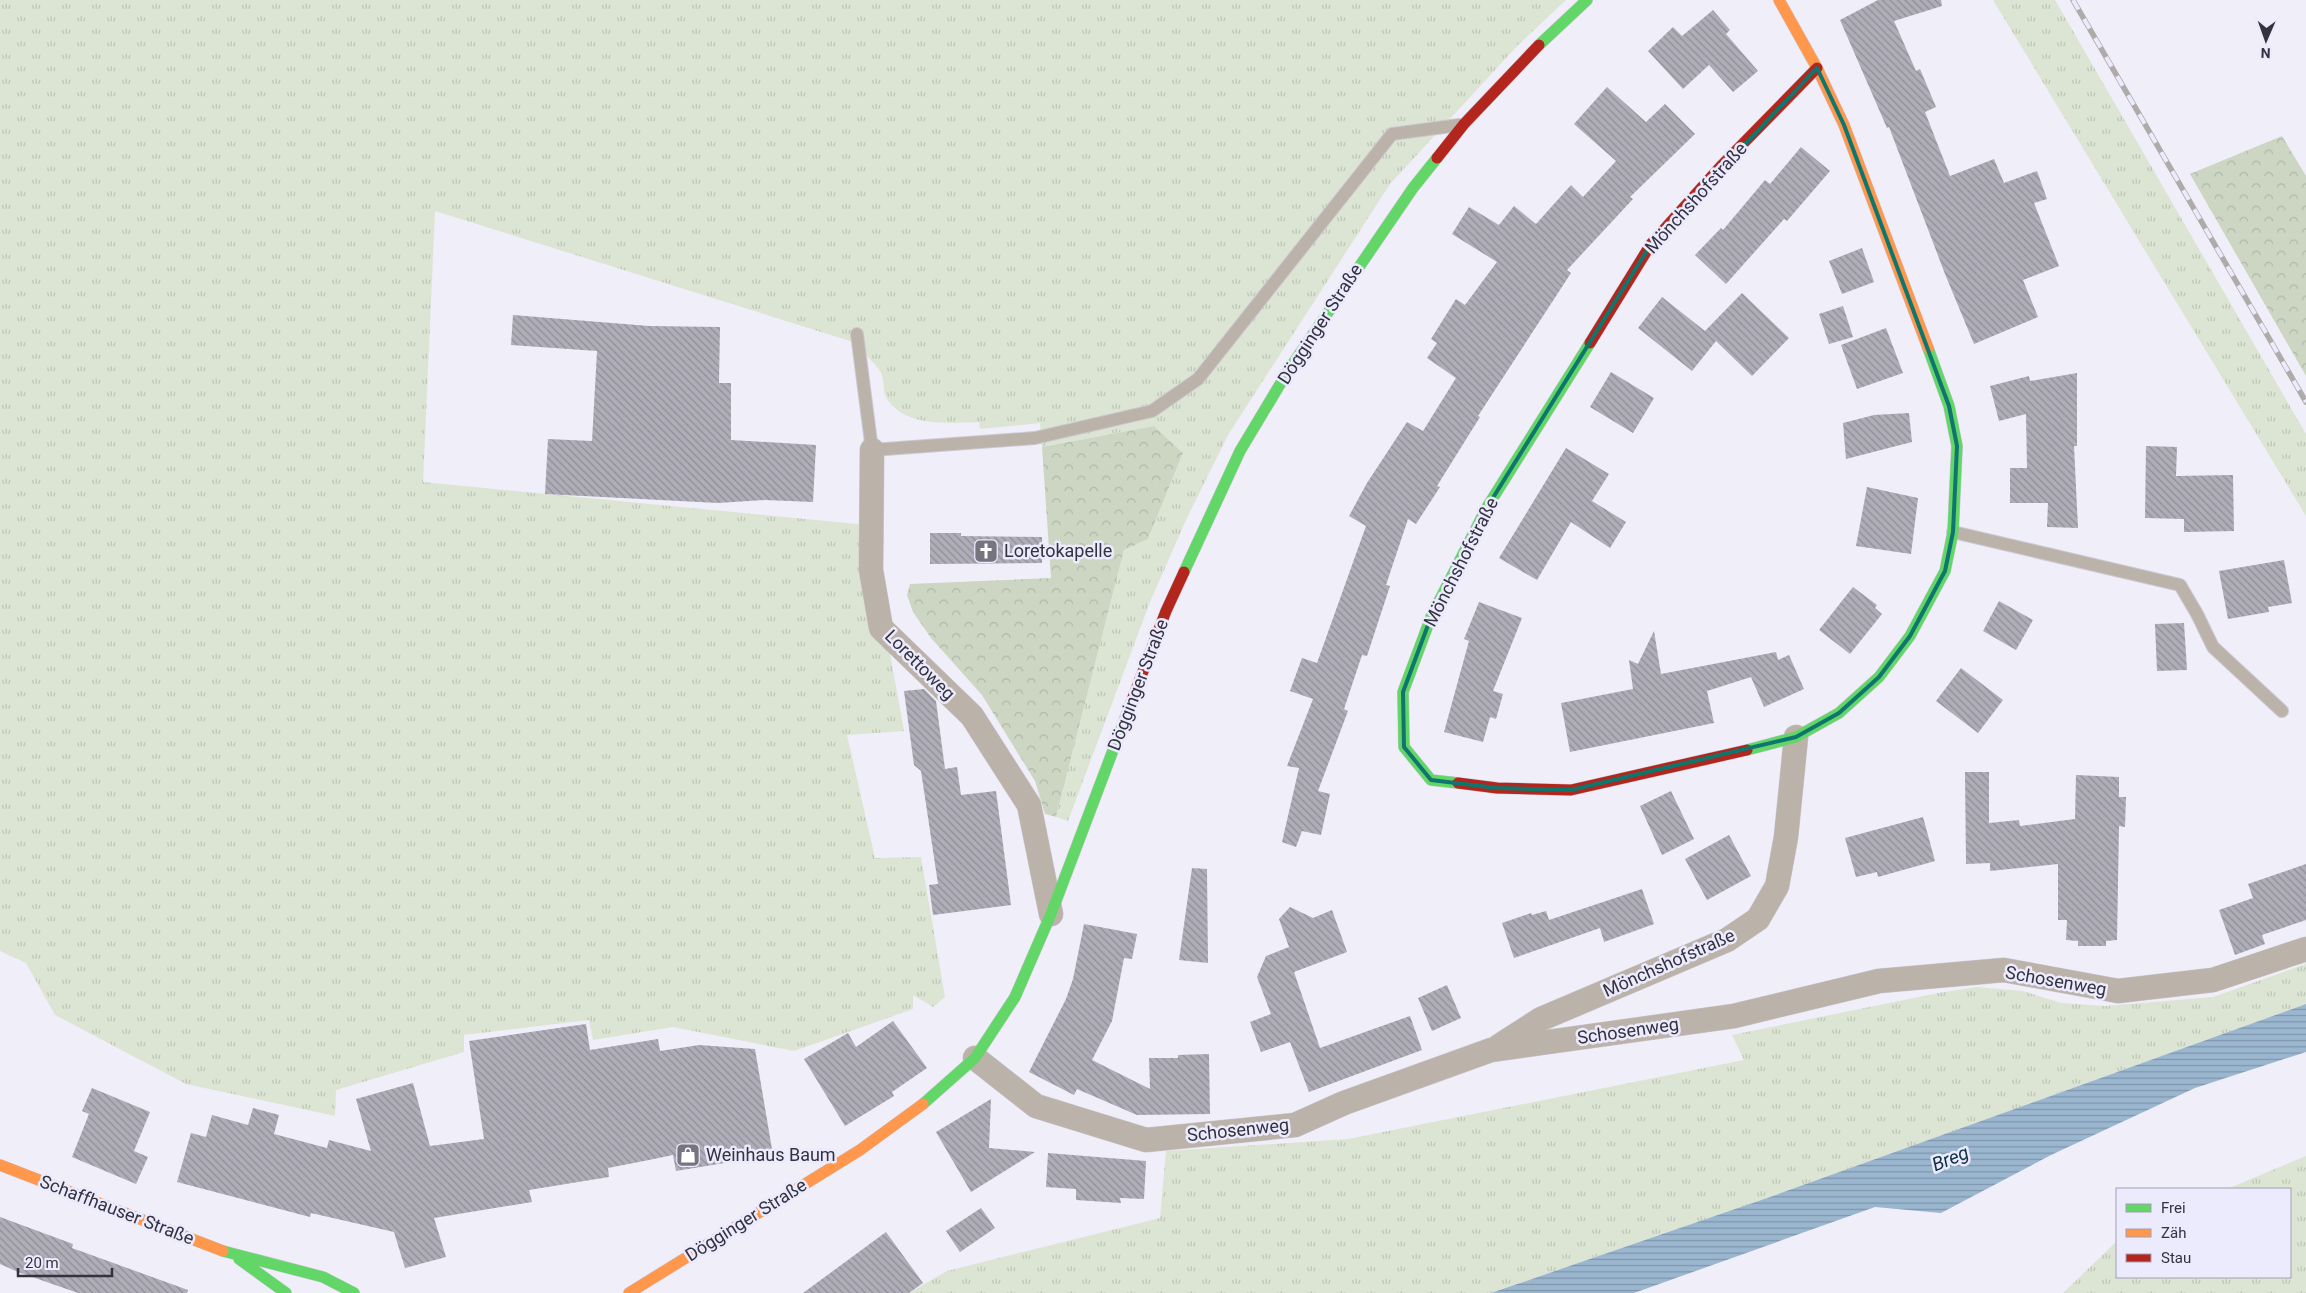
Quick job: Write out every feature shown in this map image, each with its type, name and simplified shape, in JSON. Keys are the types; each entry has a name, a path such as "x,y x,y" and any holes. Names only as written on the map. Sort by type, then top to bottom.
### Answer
{"main road":[{"name":"Dögginger Straße","path":"629,1293 860,1150 916,1110 975,1058 1015,997 1050,914 1166,610 1240,452 1288,371 1349,279 1413,188 1464,124 1542,42 1587,0"},
{"name":"Mönchshofstraße","path":"1779,0 1817,68 1844,125 1949,406 1957,446 1953,532 1945,571 1910,636 1879,677 1840,712 1796,737 1737,753 1571,790 1497,788 1430,780 1404,746 1403,692 1431,617 1486,509 1652,244 1722,165 1817,68"},
{"name":"Schaffhauser Straße","path":"0,1165 234,1255 282,1265 323,1277 354,1293"},
{"name":"Schaffhauser Straße","path":"234,1255 286,1293"}],"street":[{"name":"Lorettoweg","path":"872,450 871,570 882,628 972,716 1029,805 1050,914"},
{"name":"Mönchshofstraße","path":"1491,1050 1541,1019 1727,940 1758,919 1778,886 1786,837 1796,737"},
{"name":"Schosenweg","path":"975,1058 1036,1106 1146,1140 1295,1125 1344,1103 1491,1050 1734,1016 1879,981 2004,970 2118,991 2213,980 2306,949"}],"lane":[{"path":"872,450 1035,438 1152,411 1198,379 1392,134 1464,124"},
{"name":"Lorettoweg","path":"857,334 872,450"},
{"path":"1953,532 2180,585 2198,614 2213,647 2282,711"}],"highlighted area":[{"path":"1817,68 1844,125 1949,406 1957,446 1953,532 1945,571 1910,636 1879,677 1839,713 1796,737 1571,790 1497,788 1431,780 1404,747 1403,692 1431,617 1486,509 1651,244"}],"green space":[{"path":"0,0 1566,0 1518,45 1390,184 1228,435 1186,520 1150,602 1068,821 1056,817 1124,550 1148,539 1183,453 1154,426 1042,447 1040,423 980,429 979,422 942,423 916,419 894,407 886,397 880,371 850,341 435,211 423,482 867,525 904,731 847,735 875,858 921,857 945,997 933,1007 913,995 913,1009 794,1051 673,1027 593,1040 589,1020 464,1035 464,1052 336,1090 335,1116 186,1084 55,1015 26,963 0,951"},
{"path":"1993,0 2055,0 2306,434 2306,516"},
{"path":"2282,136 2306,176 2306,376 2190,174"},
{"path":"1154,426 1183,453 1148,539 1124,550 1056,817 1045,814 1035,781 982,695 931,638 913,612 907,595 910,584 1051,578 1042,447"},
{"path":"2306,964 2306,1004 1770,1197 1491,1293 909,1293 947,1271 1160,1218 1166,1151 1348,1139 1744,1060 1732,1035 1938,993 1977,987 2023,991 2061,1003 2106,1006 2213,997"},
{"path":"2306,1156 2306,1293 2063,1293 2116,1242 2116,1278 2291,1278 2291,1188 2229,1188"}],"water":[{"name":"Breg","path":"2306,1004 2306,1052 2195,1088 2051,1155 1941,1213 1875,1207 1634,1293 1491,1293 1770,1197"}],"building":[{"path":"1878,0 1941,0 1942,6 1894,21 1916,71 1920,69 1936,107 1925,112 1950,176 1994,159 2004,183 2037,171 2047,199 2034,203 2059,266 2023,280 2038,317 1974,344 1889,127 1887,128 1840,20"},
{"path":"1713,10 1730,30 1726,34 1758,71 1733,92 1709,65 1683,89 1648,51 1673,27 1682,36"},
{"path":"1607,87 1646,122 1665,104 1695,134 1630,197 1633,199 1567,270 1571,273 1478,416 1480,417 1437,486 1440,487 1416,524 1408,519 1386,585 1390,586 1367,656 1362,655 1344,709 1348,711 1318,791 1330,794 1321,835 1302,831 1296,847 1282,842 1299,768 1287,766 1313,699 1290,691 1302,658 1317,663 1366,526 1349,516 1367,483 1407,422 1423,431 1456,378 1427,358 1437,343 1431,339 1456,299 1465,305 1497,262 1452,234 1469,207 1499,225 1514,206 1536,224 1571,185 1583,197 1616,161 1574,124"},
{"path":"1801,147 1830,171 1787,221 1784,219 1726,284 1695,255 1721,228 1723,230 1765,180 1770,184"},
{"path":"1862,248 1874,282 1842,294 1829,261"},
{"path":"1742,293 1789,338 1752,376 1716,341 1692,371 1638,328 1662,297 1705,331"},
{"path":"1843,306 1853,337 1829,344 1819,314"},
{"path":"513,315 649,326 720,327 719,383 731,383 731,440 816,445 813,502 765,500 718,503 545,494 548,439 592,441 597,351 511,345"},
{"path":"1886,328 1903,373 1857,389 1841,345"},
{"path":"1611,372 1654,398 1633,433 1590,407"},
{"path":"2077,373 2077,446 2074,446 2078,528 2047,527 2048,503 2010,503 2010,468 2027,468 2026,414 1999,421 1990,386 2029,376 2030,381"},
{"path":"1909,413 1912,442 1846,459 1843,423 1874,415"},
{"path":"2146,446 2177,447 2176,476 2233,475 2234,531 2184,532 2184,519 2145,518"},
{"path":"1566,448 1609,474 1592,501 1626,522 1610,548 1571,522 1537,580 1499,558"},
{"path":"1867,487 1918,498 1911,554 1856,546"},
{"name":"Loretokapelle","path":"930,533 961,533 961,536 1042,537 1042,563 930,564"},
{"path":"2284,560 2292,603 2268,607 2269,612 2228,619 2219,571"},
{"path":"1853,587 1877,605 1875,608 1882,614 1850,654 1819,630"},
{"path":"1999,601 2033,620 2016,650 1983,631"},
{"path":"1479,602 1522,618 1493,691 1503,694 1496,719 1490,717 1483,742 1444,732 1469,641 1464,639"},
{"path":"2184,623 2187,670 2157,671 2155,624"},
{"path":"1654,631 1661,674 1776,652 1778,660 1789,655 1804,689 1764,707 1751,677 1707,691 1714,723 1570,752 1561,703 1633,689 1629,660 1638,664"},
{"path":"1961,668 2003,700 1978,733 1936,701"},
{"path":"924,689 936,701 945,769 957,767 961,795 996,791 1011,905 933,915 929,885 938,884 921,771 914,765 904,691"},
{"path":"1965,772 1989,772 1989,823 2019,820 2020,826 2075,819 2076,775 2119,777 2119,797 2126,797 2125,827 2119,826 2117,940 2106,941 2106,946 2078,946 2078,941 2066,940 2067,920 2058,920 2058,864 1990,871 1990,863 1966,864"},
{"path":"1671,791 1694,839 1662,855 1640,806"},
{"path":"1923,817 1935,861 1878,877 1877,872 1856,877 1845,838"},
{"path":"1729,835 1751,876 1707,900 1685,859"},
{"path":"2306,864 2306,920 2262,935 2265,944 2235,955 2219,910 2253,898 2248,884"},
{"path":"1192,868 1207,869 1208,963 1179,960"},
{"path":"1642,889 1654,924 1604,942 1600,928 1514,958 1502,923 1531,913 1532,915 1546,911 1549,920"},
{"path":"1290,907 1313,918 1332,910 1347,952 1294,972 1320,1048 1410,1016 1422,1050 1309,1092 1290,1042 1261,1052 1250,1022 1271,1014 1257,977 1266,956 1289,947 1279,919"},
{"path":"1084,924 1137,934 1132,959 1124,958 1112,1021 1092,1060 1150,1089 1149,1058 1178,1058 1178,1055 1209,1054 1210,1114 1137,1115 1077,1089 1074,1095 1029,1072 1066,999 1073,979"},
{"path":"1447,985 1461,1018 1432,1031 1418,998"},
{"path":"893,1021 927,1068 892,1092 894,1096 845,1126 804,1059 848,1033 856,1047"},
{"path":"586,1024 590,1050 658,1039 660,1051 699,1045 755,1049 773,1155 676,1171 673,1155 608,1168 609,1177 529,1190 532,1202 434,1218 446,1257 405,1268 394,1232 311,1213 310,1217 177,1182 191,1133 206,1137 212,1115 248,1125 253,1108 279,1115 274,1134 327,1148 329,1140 371,1151 356,1099 413,1083 430,1146 484,1139 469,1041"},
{"path":"92,1088 150,1112 134,1151 148,1157 136,1184 72,1157 89,1114 82,1111"},
{"path":"991,1099 989,1148 1035,1152 971,1192 936,1132"},
{"path":"1048,1153 1146,1161 1144,1199 1120,1198 1121,1203 1076,1200 1076,1189 1046,1187"},
{"path":"981,1208 995,1228 960,1252 946,1231"},
{"path":"0,1217 73,1244 72,1248 188,1290 187,1293 78,1293 18,1272 0,1264"},
{"path":"886,1232 923,1283 909,1293 803,1293"}],"railway":[{"path":"2073,0 2306,402"}],"traffic: fast":[{"path":"1539,45 1587,0"},
{"path":"1184,572 1240,451 1288,371 1413,188 1437,158"},
{"path":"1458,783 1431,780 1404,747 1403,692 1431,617 1486,509 1590,343"},
{"path":"1747,750 1796,737 1839,713 1879,677 1910,636 1945,571 1953,532 1957,446 1949,406 1928,348"},
{"path":"923,1104 975,1058 1015,997 1051,914 1126,716"},
{"path":"223,1251 323,1277 354,1293"},
{"path":"239,1259 286,1293"}],"traffic: slow":[{"path":"1779,0 1817,68 1844,125 1928,348"},
{"path":"629,1293 860,1150 923,1104"},
{"path":"0,1165 223,1251"}],"traffic: jam":[{"path":"1437,158 1464,124 1539,45"},
{"path":"1590,343 1651,244 1722,165 1817,68"},
{"path":"1126,716 1166,611 1184,572"},
{"path":"1458,783 1497,788 1571,790 1747,750"}],"place":[{"name":"Loretokapelle","path":"986,551"},
{"name":"Weinhaus Baum","path":"688,1155"}]}
